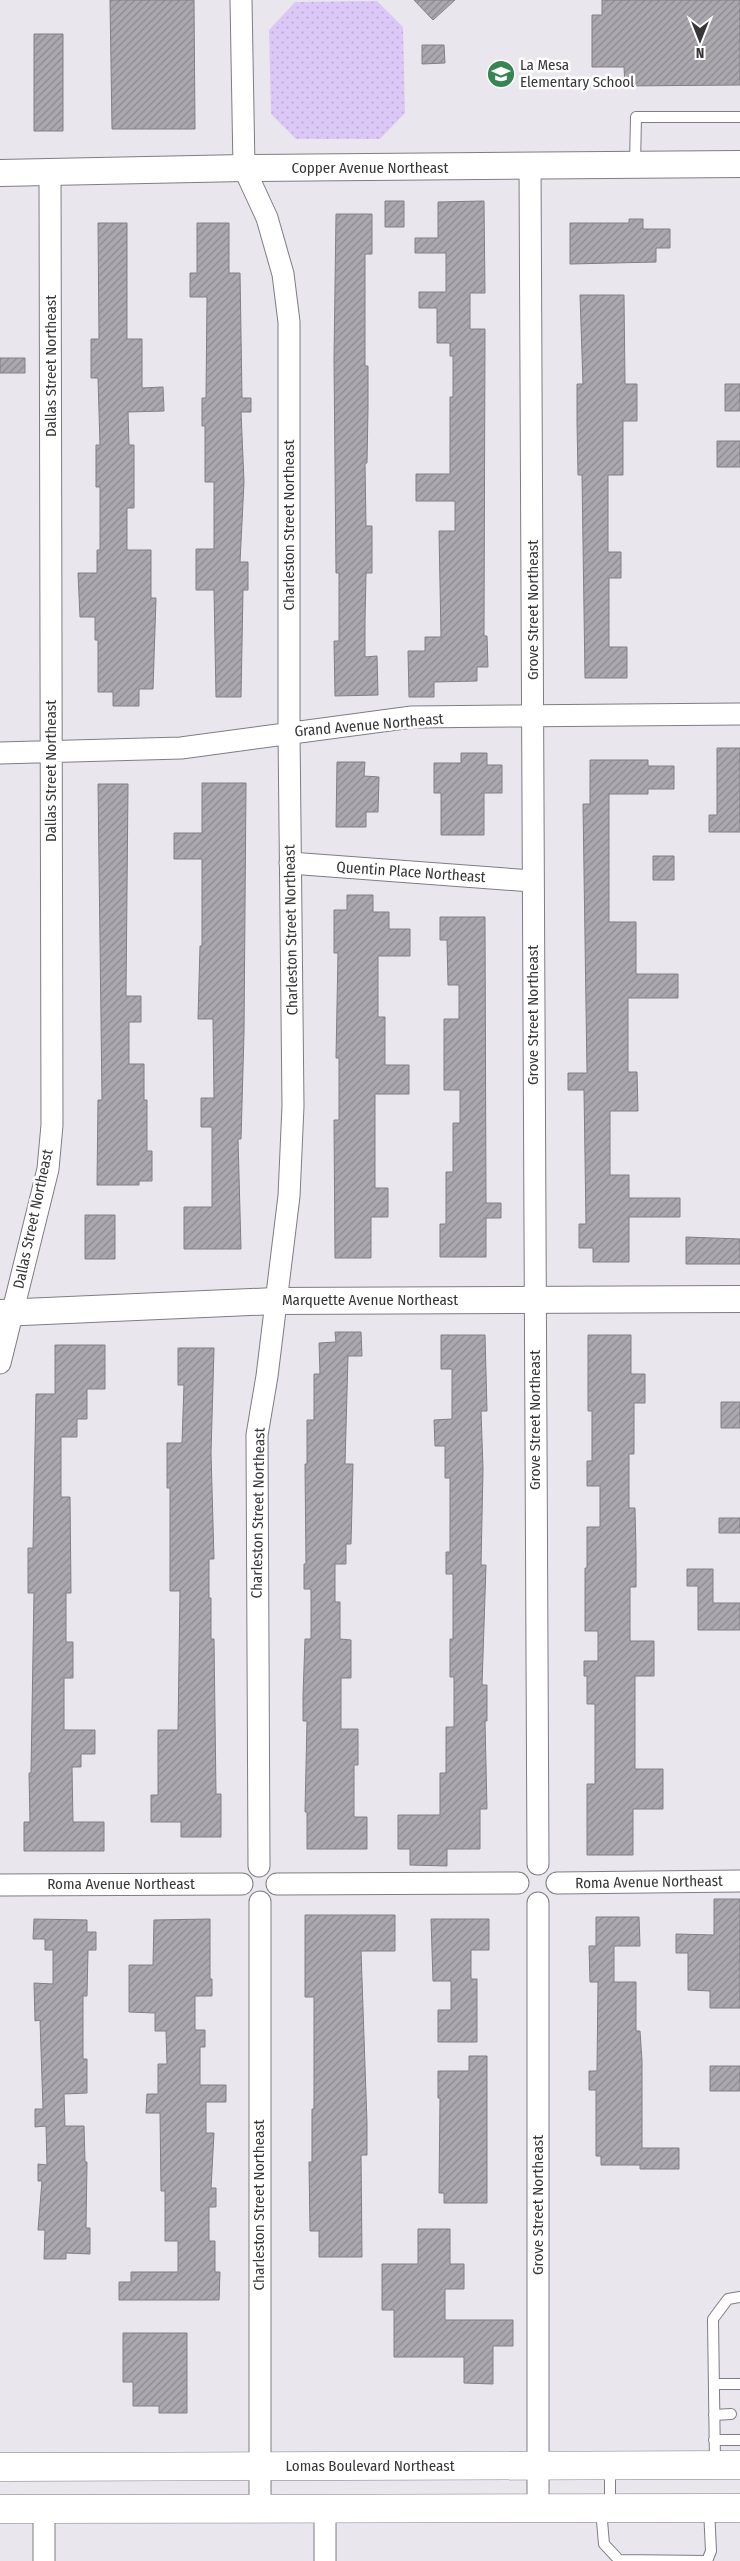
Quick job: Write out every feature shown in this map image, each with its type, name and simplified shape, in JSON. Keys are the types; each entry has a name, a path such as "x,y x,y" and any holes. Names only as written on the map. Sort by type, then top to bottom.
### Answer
{"main road":[{"name":"Lomas Boulevard Northeast","path":"0,2467 610,2465 723,2456"},
{"path":"0,2509 740,2508"}],"street":[{"name":"Charleston Street Northeast","path":"241,0 244,168 267,218 283,274 289,322 289,732 293,1106 289,1196 267,1376 257,1435 259,1866"},
{"name":"Copper Avenue Northeast","path":"0,173 50,174 244,168 740,164"},
{"name":"Grove Street Northeast","path":"530,166 538,1864"},
{"name":"Dallas Street Northeast","path":"0,1363 6,1313 48,1169 52,1125 50,174"},
{"name":"Grand Avenue Northeast","path":"0,754 180,748 412,717 740,714"},
{"name":"Quentin Place Northeast","path":"290,863 532,881"},
{"name":"Marquette Avenue Northeast","path":"6,1313 275,1301 740,1299"},
{"path":"538,1864 549,1868 557,1883 554,1895 544,1902 538,1903 532,1902 522,1895 518,1883 527,1868 538,1864"},
{"path":"259,1866 270,1870 277,1884 274,1894 260,1902 249,1898 242,1884 245,1874 259,1866"},
{"name":"Roma Avenue Northeast","path":"557,1883 740,1881"},
{"path":"277,1884 518,1883"},
{"name":"Roma Avenue Northeast","path":"0,1885 242,1884"},
{"name":"Charleston Street Northeast","path":"260,1902 260,2509"},
{"name":"Grove Street Northeast","path":"538,1903 538,2508"},
{"path":"44,2509 44,2561"},
{"path":"325,2509 325,2561"}],"lane":[{"path":"634,165 636,117 740,116"},
{"path":"723,2456 714,2415 713,2318 728,2299 740,2297"},
{"path":"714,2384 740,2384"},
{"path":"714,2415 731,2414"},
{"path":"723,2456 740,2440"},
{"path":"610,2465 605,2509 604,2544 619,2560"},
{"path":"614,2561 707,2561 711,2551 709,2508"}],"shaded area":[{"path":"377,1 403,27 405,113 380,139 296,139 271,114 269,30 295,2"}],"building":[{"path":"110,0 194,0 195,129 112,129"},
{"path":"414,0 455,0 433,20"},
{"path":"602,0 740,0 740,85 625,86 624,67 592,67 592,15 602,15"},
{"path":"34,34 63,34 63,131 34,131"},
{"path":"422,45 444,45 445,63 422,64"},
{"path":"385,201 404,201 404,227 385,227"},
{"path":"484,201 485,293 470,293 470,329 485,329 484,636 487,636 488,667 477,667 477,681 434,682 434,697 409,697 408,651 425,651 425,637 441,637 439,531 455,531 455,501 416,501 416,474 450,474 450,397 453,397 453,356 450,356 450,343 437,343 437,308 419,308 419,292 446,292 446,253 415,253 415,238 438,238 438,202"},
{"path":"336,214 372,214 372,254 365,254 365,366 368,366 367,463 365,463 366,526 372,526 372,573 366,573 365,657 377,656 378,695 335,696 334,641 339,641 339,573 336,573 334,359"},
{"path":"629,219 643,219 643,229 670,229 670,248 656,248 656,262 570,264 570,223 629,223"},
{"path":"98,223 127,223 127,339 142,339 142,388 163,387 164,411 128,412 129,445 134,445 134,508 127,508 127,550 151,550 151,598 156,598 153,689 139,689 139,706 113,706 113,692 98,692 98,640 95,640 95,617 80,617 78,573 97,573 97,550 100,550 100,487 96,487 96,445 100,445 98,378 91,378 91,339 99,339"},
{"path":"197,223 229,223 229,273 240,273 242,398 251,398 251,412 241,412 244,482 240,562 248,562 248,590 243,590 241,697 216,697 214,590 196,590 196,549 214,549 214,482 205,482 205,426 202,426 202,398 206,398 207,297 190,297 190,273 197,273"},
{"path":"580,295 624,295 625,384 637,384 637,421 623,421 623,475 608,475 608,552 621,552 621,578 609,578 609,647 627,647 627,678 585,678 582,475 578,475 577,421 577,384 583,384"},
{"path":"0,358 25,358 25,373 0,373"},
{"path":"725,384 740,384 740,411 725,411"},
{"path":"717,441 740,441 740,467 717,467"},
{"path":"717,748 740,748 740,832 709,832 709,815 717,815"},
{"path":"461,753 487,753 487,765 502,765 502,793 484,793 484,835 441,835 441,793 434,793 434,763 461,763"},
{"path":"590,760 648,760 648,766 674,766 674,789 648,789 648,794 609,794 609,922 636,922 636,974 678,974 678,998 628,998 628,1072 637,1072 638,1111 610,1111 610,1175 629,1175 629,1198 680,1198 680,1217 629,1217 629,1262 593,1262 593,1248 579,1248 579,1224 586,1224 584,1090 568,1090 568,1073 587,1073 583,804 590,804"},
{"path":"337,762 365,762 364,776 379,777 378,812 366,812 366,827 336,827"},
{"path":"202,783 246,783 244,1033 241,1139 238,1139 241,1249 184,1249 184,1207 212,1207 212,1127 201,1127 201,1098 214,1098 213,1019 198,1019 200,946 202,946 202,859 174,859 174,833 202,833"},
{"path":"98,784 128,784 126,996 141,996 141,1022 129,1022 129,1064 144,1064 144,1100 147,1100 147,1151 152,1151 152,1181 139,1181 139,1185 97,1185 98,1100 102,1100"},
{"path":"653,856 674,856 674,880 653,880"},
{"path":"347,895 373,895 373,912 389,912 389,929 410,929 410,956 378,956 378,1017 385,1017 385,1065 409,1065 409,1094 375,1094 375,1188 388,1188 388,1217 371,1217 371,1258 335,1258 334,1120 339,1120 339,1058 336,1058 338,953 334,953 334,910 347,910"},
{"path":"440,917 485,917 486,1203 501,1203 501,1218 486,1218 486,1257 440,1257 440,1224 446,1224 446,1172 453,1172 453,1123 460,1123 460,1090 444,1090 444,1019 459,1019 459,985 448,985 447,940 440,940"},
{"path":"85,1215 115,1215 115,1259 85,1259"},
{"path":"686,1237 740,1239 740,1264 686,1264"},
{"path":"335,1332 361,1332 362,1356 348,1356 345,1464 353,1464 351,1544 346,1544 346,1564 335,1564 335,1602 340,1602 340,1639 351,1640 351,1678 341,1678 341,1729 358,1729 358,1765 354,1765 354,1817 367,1817 367,1849 307,1849 307,1812 305,1812 307,1721 303,1721 303,1696 305,1639 311,1639 311,1589 304,1589 304,1564 306,1564 305,1464 307,1464 307,1420 314,1420 314,1374 320,1374 319,1343 336,1342"},
{"path":"441,1335 485,1335 487,1411 481,1411 483,1469 481,1565 486,1565 482,1685 487,1685 487,1721 485,1721 487,1809 480,1809 480,1849 447,1849 447,1866 410,1865 410,1849 398,1849 398,1815 440,1815 440,1773 446,1773 446,1727 454,1727 454,1677 450,1677 450,1639 453,1639 453,1574 446,1574 446,1552 450,1552 450,1478 445,1478 445,1446 435,1446 434,1420 452,1419 452,1369 441,1369"},
{"path":"588,1335 631,1335 631,1374 645,1374 645,1403 634,1403 634,1454 629,1454 629,1508 635,1508 636,1551 636,1587 630,1587 630,1641 654,1641 654,1676 635,1676 635,1769 663,1769 663,1809 633,1809 633,1855 587,1855 587,1784 595,1784 595,1704 587,1704 587,1676 584,1676 584,1661 598,1661 598,1631 585,1631 585,1568 587,1568 587,1527 600,1527 600,1486 587,1486 587,1461 592,1461 592,1411 588,1411"},
{"path":"55,1345 105,1345 105,1389 87,1389 87,1419 77,1419 77,1437 61,1437 61,1497 70,1497 71,1593 66,1593 66,1642 73,1642 73,1678 64,1678 64,1730 95,1730 95,1754 81,1754 81,1767 72,1767 73,1822 104,1822 104,1851 24,1851 24,1822 30,1822 29,1773 31,1773 34,1593 28,1593 28,1548 33,1548 36,1394 55,1394"},
{"path":"178,1348 214,1348 211,1453 214,1559 209,1559 209,1598 211,1598 211,1639 214,1639 216,1794 221,1794 221,1837 181,1837 181,1822 151,1822 151,1795 158,1795 158,1730 178,1730 180,1591 170,1591 170,1488 167,1488 167,1443 182,1443 184,1385 178,1385"},
{"path":"721,1402 740,1402 740,1428 721,1428"},
{"path":"719,1518 740,1518 740,1533 719,1533"},
{"path":"687,1569 713,1569 713,1603 740,1603 740,1630 698,1630 698,1586 687,1586"},
{"path":"714,1899 740,1899 740,2008 710,2008 710,1991 688,1990 688,1953 676,1953 676,1934 714,1935"},
{"path":"305,1915 395,1915 395,1951 361,1951 367,2123 367,2155 361,2155 362,2257 319,2257 319,2231 310,2231 309,2162 312,2162 312,2109 314,2109 314,1997 305,1997"},
{"path":"596,1917 639,1917 640,1946 614,1946 614,1982 636,1982 636,2031 640,2031 642,2061 642,2148 679,2148 679,2169 640,2169 640,2165 601,2165 601,2156 596,2156 596,2090 589,2090 589,2071 597,2071 598,1982 590,1982 589,1946 596,1946"},
{"path":"34,1919 87,1920 87,1932 96,1932 96,1950 88,1950 87,1996 83,1996 83,2059 87,2059 87,2093 64,2094 65,2126 84,2126 85,2162 87,2162 86,2228 90,2228 90,2254 66,2253 66,2259 44,2259 45,2230 38,2230 42,2181 38,2181 38,2164 47,2165 46,2126 35,2127 35,2109 43,2109 40,2020 35,2021 34,1983 53,1984 53,1950 45,1950 45,1939 33,1939"},
{"path":"210,1919 210,1979 212,1979 212,1996 195,1996 195,2030 205,2030 205,2047 200,2047 200,2085 226,2085 226,2102 206,2102 206,2133 214,2133 211,2188 216,2188 216,2207 209,2207 209,2241 215,2241 215,2272 220,2272 219,2300 119,2300 119,2282 131,2282 131,2272 178,2272 178,2241 165,2241 165,2191 161,2191 160,2113 146,2113 147,2094 158,2094 158,2064 167,2064 166,2031 155,2031 155,2013 129,2012 129,1965 153,1965 154,1920"},
{"path":"431,1919 489,1919 489,1950 471,1950 471,1979 477,1979 477,2042 438,2042 438,2010 451,2010 451,1981 433,1981"},
{"path":"469,2056 487,2056 487,2203 444,2203 444,2193 439,2193 440,2098 438,2098 438,2071 469,2071"},
{"path":"710,2066 740,2066 740,2091 710,2091"},
{"path":"418,2229 450,2229 450,2264 464,2264 464,2289 445,2289 445,2320 513,2320 513,2346 493,2346 493,2384 464,2383 464,2357 394,2357 394,2310 382,2310 382,2264 418,2264"},
{"path":"123,2333 187,2333 187,2413 159,2413 159,2406 133,2406 133,2382 123,2382"}],"place":[{"name":"La Mesa Elementary School","path":"501,74"}]}
